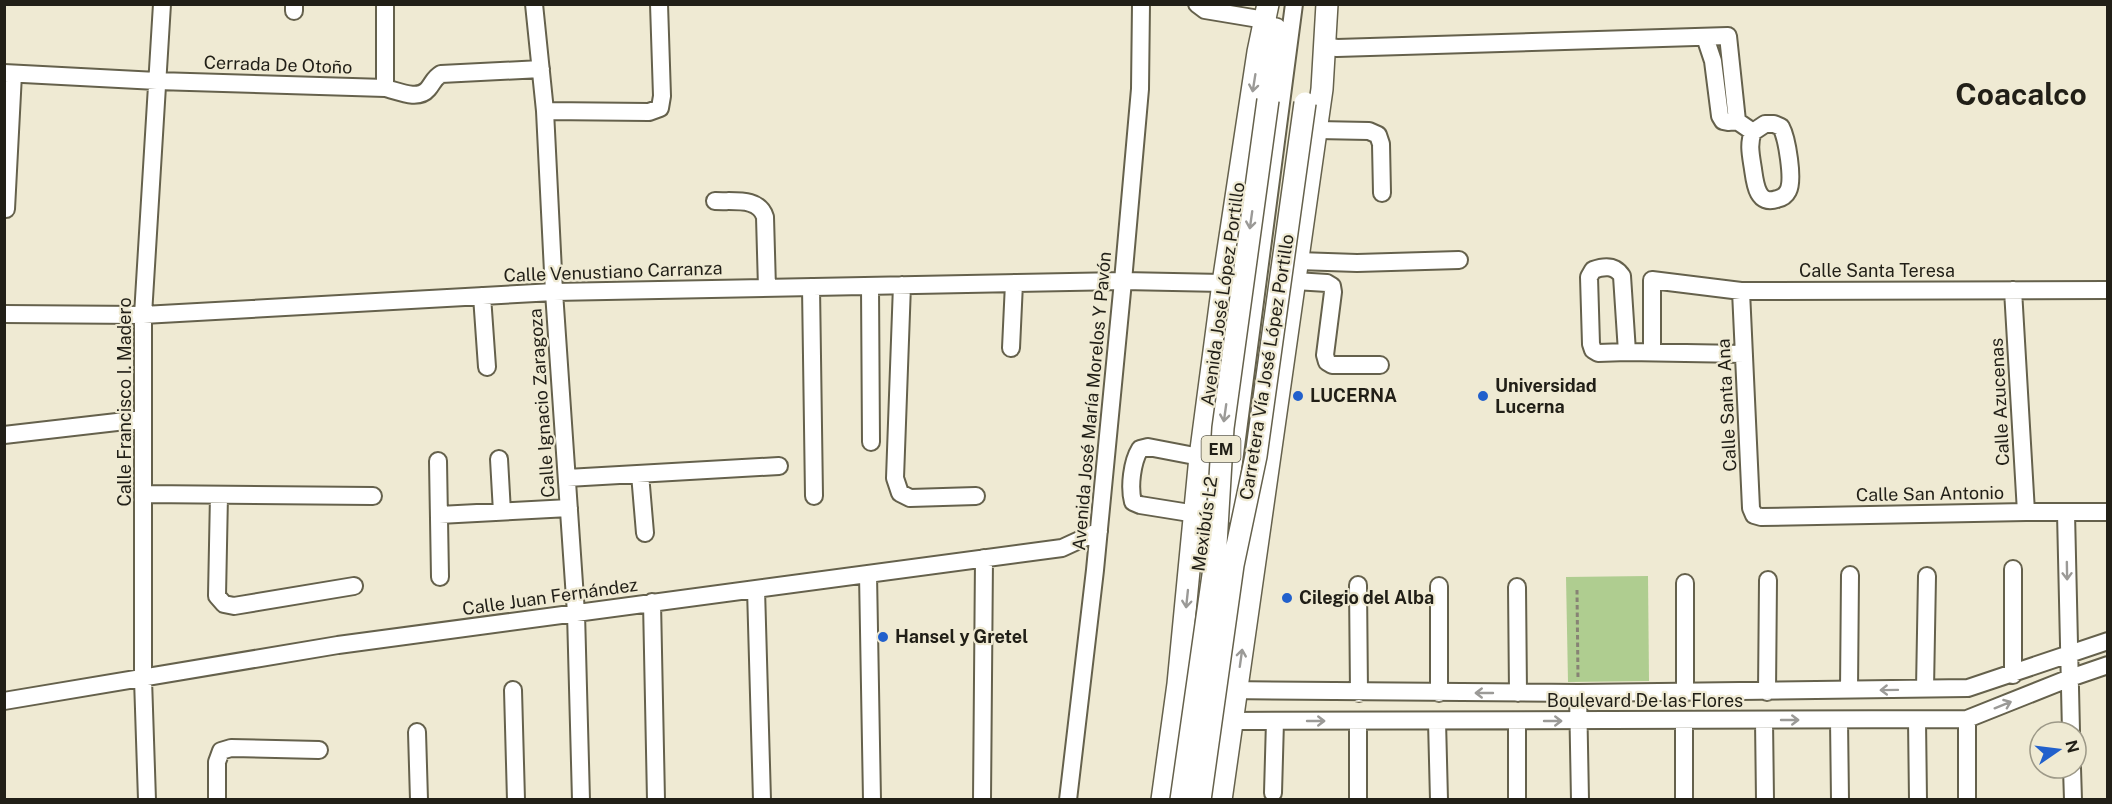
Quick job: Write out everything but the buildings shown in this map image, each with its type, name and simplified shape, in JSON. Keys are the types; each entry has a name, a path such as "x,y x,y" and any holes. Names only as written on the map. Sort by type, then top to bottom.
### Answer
{"main road":[{"name":"Carretera Vía José López Portillo","path":"1199,800 1233,565 1256,456 1321,4"},
{"path":"1221,800 1317,130 1327,4"},
{"name":"Carretera Vía José López Portillo","path":"1183,800 1215,561 1223,428 1268,100 1270,10"},
{"name":"Avenida José López Portillo","path":"1162,800 1178,684 1200,457 1223,283 1270,10"}],"street":[{"name":"Calle Francisco I. Madero","path":"147,800 143,679 143,315 162,4"},
{"path":"385,4 385,88"},
{"name":"Calle Ignacio Zaragoza","path":"534,4 545,111 554,291 576,613 581,800"},
{"path":"545,111 649,112 660,108 662,96 659,4"},
{"name":"Avenida José María Morelos Y Pavón","path":"1068,800 1099,531 1123,281 1140,89 1141,4"},
{"path":"1197,4 1205,10 1270,10"},
{"name":"Mexibús L2","path":"1207,688 1228,508 1294,4"},
{"name":"Mexibús L2","path":"1183,800 1202,720 1207,688 1305,4"},
{"path":"1324,46 1337,48 1728,36 1737,121 1753,132"},
{"name":"Cerrada De Otoño","path":"9,74 385,88 420,95 441,74 541,69"},
{"path":"6,209 9,74"},
{"path":"1317,130 1369,131 1378,135 1381,144 1382,193"},
{"path":"716,201 755,203 762,208 765,217 767,288"},
{"path":"1297,271 1357,263 1459,260"},
{"path":"1627,352 1624,282 1619,270 1601,267 1593,270 1589,277 1593,350 1598,353 1744,354"},
{"path":"1297,271 1332,286 1325,355 1327,362 1332,366 1380,364"},
{"path":"1652,280 1652,352"},
{"name":"Calle Santa Teresa","path":"1624,282 1652,280 1741,291 2108,290"},
{"name":"Calle Venustiano Carranza","path":"4,314 143,315 554,291 1123,281 1223,283"},
{"path":"1011,348 1014,283"},
{"path":"902,285 896,478 900,492 910,498 976,496"},
{"path":"870,286 870,442"},
{"path":"811,287 814,496"},
{"name":"Calle Azucenas","path":"2013,290 2026,512"},
{"name":"Calle Santa Ana","path":"1741,291 1751,508 1754,515"},
{"path":"482,296 487,366"},
{"path":"4,435 143,419"},
{"path":"1196,514 1140,505 1133,502 1131,494 1136,456 1140,449 1148,447 1200,457"},
{"path":"499,459 502,512"},
{"path":"438,461 440,577"},
{"path":"567,478 779,466"},
{"path":"640,474 645,533"},
{"path":"143,494 373,496"},
{"path":"219,495 217,596 224,604 234,606 354,586"},
{"path":"439,515 569,508"},
{"name":"Calle San Antonio","path":"1754,515 1772,517 2108,512"},
{"path":"2066,513 2071,720"},
{"name":"Calle Juan Fernández","path":"4,701 339,645 1062,548 1080,542 1099,531"},
{"path":"982,800 984,558"},
{"path":"2013,569 2013,675"},
{"path":"868,574 872,800"},
{"path":"1849,690 1850,575"},
{"path":"1925,689 1927,576"},
{"path":"1767,692 1768,580"},
{"path":"1685,583 1685,693"},
{"path":"1358,585 1359,693"},
{"path":"1439,586 1439,693"},
{"path":"1517,587 1518,693"},
{"path":"756,589 762,800"},
{"path":"652,603 656,800"},
{"name":"Boulevard De las Flores","path":"1178,684 1237,691 1359,693 1685,693 1968,688 2108,642"},
{"name":"Boulevard De las Flores","path":"1173,719 1358,722 1967,719 2108,665"},
{"path":"513,690 516,800"},
{"path":"1578,693 1580,800"},
{"path":"1967,719 1967,800"},
{"name":"Mexibús L2","path":"1199,800 1202,720"},
{"path":"1684,720 1684,800"},
{"path":"1764,720 1765,800"},
{"path":"1839,720 1840,800"},
{"path":"1917,720 1918,800"},
{"path":"1273,793 1275,721"},
{"path":"1437,721 1439,800"},
{"path":"1517,721 1517,800"},
{"path":"1358,722 1358,800"},
{"path":"417,732 419,800"},
{"path":"217,800 217,762 221,752 231,748 319,750"},
{"path":"2072,780 2073,800"}],"path":[{"path":"1577,590 1578,693"}],"green space":[{"path":"1648,576 1649,681 1568,682 1566,577"}],"place":[{"name":"LUCERNA","path":"1298,396"},
{"name":"Universidad Lucerna","path":"1483,396"},
{"name":"Cilegio del Alba","path":"1287,598"},
{"name":"Hansel y Gretel","path":"883,637"}],"district":[{"name":"Coacalco","path":"2021,95"}]}
